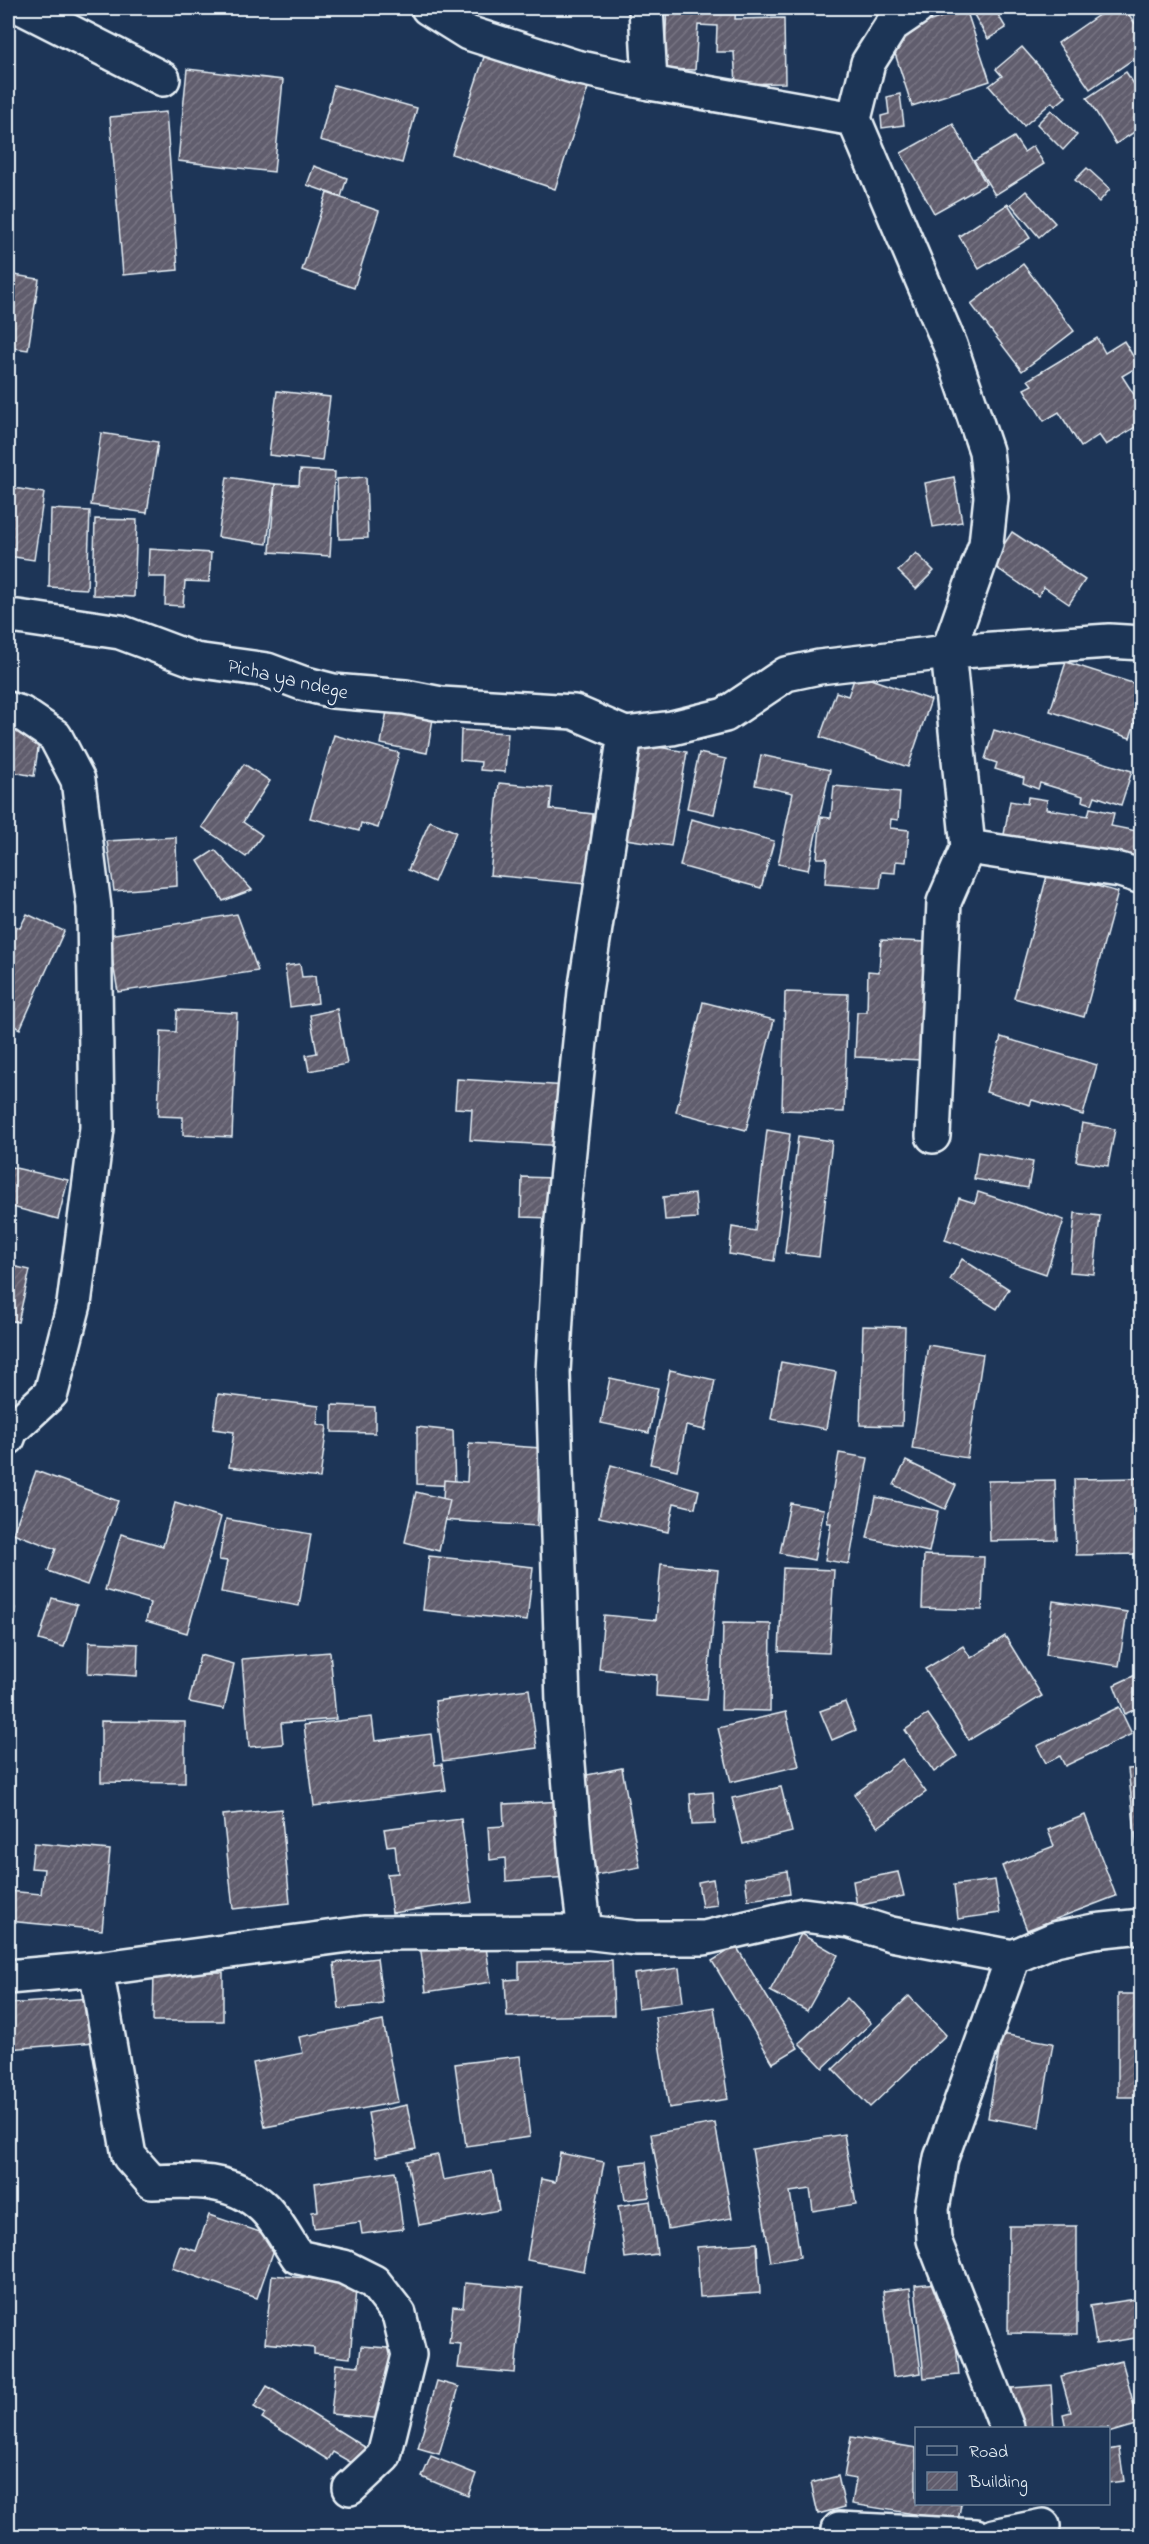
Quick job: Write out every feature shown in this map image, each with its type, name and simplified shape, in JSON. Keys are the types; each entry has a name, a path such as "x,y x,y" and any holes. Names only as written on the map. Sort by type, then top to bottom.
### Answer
{"street":[{"path":"23,8 163,79"},
{"path":"428,8 468,33 576,67 650,83 854,119"},
{"path":"646,8 650,83"},
{"path":"917,8 892,25 868,63 854,119 950,345 986,451 991,497 986,544 948,652 968,847 944,902 933,1136"},
{"name":"Picha ya ndege","path":"8,618 18,616 120,632 195,660 267,670 333,691 405,697 441,704 574,712 625,734"},
{"path":"585,1932 576,1860 563,1703 553,1362 561,1230 585,992 625,734 672,728 725,715 786,674 819,667 948,652 1109,641 1142,643"},
{"path":"8,709 21,713 55,736 78,780 94,907 97,1128 74,1304 51,1393 11,1430 8,1438"},
{"path":"968,847 1120,870 1142,877"},
{"path":"8,1977 96,1969 363,1933 585,1932 636,1938 704,1938 803,1915 850,1921 891,1935 1013,1957 1055,1939 1094,1930 1142,1926"},
{"path":"1007,2427 934,2240 932,2209 940,2158 1013,1957"},
{"path":"96,1969 129,2156 152,2182 190,2180 230,2185 263,2207 298,2257 344,2267 374,2282 399,2314 409,2355 384,2456 350,2488"},
{"path":"994,2536 1042,2522"},
{"path":"839,2529 976,2536"}],"building":[{"path":"667,8 736,8 735,19 784,18 785,83 736,84 734,52 716,52 717,26 698,25 695,70 664,69"},
{"path":"970,8 994,8 1006,28 988,39"},
{"path":"1109,8 1124,8 1142,33 1142,53 1090,89 1058,43"},
{"path":"966,9 990,81 912,106 889,35"},
{"path":"1022,47 1066,97 1055,106 1052,102 1024,126 989,86 1002,76 996,69"},
{"path":"485,54 588,88 555,189 452,154"},
{"path":"187,69 283,80 274,172 178,161"},
{"path":"1126,72 1134,84 1142,79 1142,127 1116,144 1087,98"},
{"path":"334,85 417,108 402,163 320,140"},
{"path":"900,94 904,125 882,128 881,116 889,114 887,97"},
{"path":"1051,110 1077,135 1063,150 1037,124"},
{"path":"166,112 178,270 123,275 110,117"},
{"path":"953,124 986,184 934,213 901,153"},
{"path":"1014,137 1024,152 1033,146 1044,164 995,195 974,161"},
{"path":"314,166 347,178 341,197 307,185"},
{"path":"1087,168 1110,189 1099,202 1075,180"},
{"path":"1026,191 1055,223 1039,237 1011,204"},
{"path":"327,193 379,211 354,288 302,270"},
{"path":"1008,204 1030,238 979,269 959,236"},
{"path":"1023,264 1074,331 1022,371 971,304"},
{"path":"8,274 39,279 28,350 8,347"},
{"path":"1097,338 1105,353 1124,341 1139,366 1122,376 1142,407 1142,423 1106,445 1099,435 1081,447 1059,412 1044,421 1024,389 1032,385 1028,380"},
{"path":"277,391 330,397 322,461 269,455"},
{"path":"101,433 158,442 147,513 91,505"},
{"path":"300,470 335,472 330,556 270,552 275,484 299,485"},
{"path":"227,477 275,484 267,544 218,537"},
{"path":"366,477 368,538 339,539 337,479"},
{"path":"954,477 962,522 933,527 925,483"},
{"path":"8,487 44,493 34,560 8,556"},
{"path":"51,509 90,511 87,589 49,587"},
{"path":"95,519 137,520 134,597 93,595"},
{"path":"1012,532 1085,580 1069,604 1044,587 1038,596 991,564"},
{"path":"149,549 211,553 209,582 185,581 183,606 165,605 166,577 148,577"},
{"path":"916,553 934,571 916,589 898,571"},
{"path":"1066,662 1142,686 1142,702 1130,738 1050,711"},
{"path":"856,674 931,700 908,767 820,737 836,692 848,696"},
{"path":"387,711 433,719 427,753 381,744"},
{"path":"8,729 40,735 34,776 8,771"},
{"path":"461,730 508,733 505,772 480,770 481,762 460,760"},
{"path":"994,730 1132,771 1121,805 1095,796 1092,804 1082,801 1083,796 1040,783 1038,789 1023,783 1024,778 995,769 997,763 985,759"},
{"path":"334,735 399,753 378,828 361,823 359,831 310,818"},
{"path":"641,744 687,752 671,846 626,839"},
{"path":"699,753 726,759 714,814 687,808"},
{"path":"761,755 830,770 808,870 778,864 793,793 755,785"},
{"path":"244,764 270,781 243,822 262,835 246,857 202,827"},
{"path":"499,783 552,788 550,809 593,814 586,884 490,875"},
{"path":"834,786 900,792 898,820 891,819 890,828 909,830 906,862 896,861 895,873 882,872 880,888 825,884 827,858 817,858 821,817 831,818"},
{"path":"1028,797 1047,800 1046,809 1088,816 1090,808 1114,813 1111,826 1142,832 1142,866 1003,840 1010,801 1027,804"},
{"path":"8,802 12,803 8,831"},
{"path":"691,819 774,841 761,888 680,866"},
{"path":"430,821 456,832 434,882 408,870"},
{"path":"176,837 177,886 114,891 107,841"},
{"path":"215,850 252,890 223,901 198,861"},
{"path":"1048,872 1118,892 1084,1017 1014,998"},
{"path":"27,914 64,931 20,1029 8,1023 8,923 20,928"},
{"path":"237,914 258,971 118,992 108,935"},
{"path":"881,940 927,942 922,1060 855,1057 857,1012 867,1012 868,971 879,972"},
{"path":"300,964 302,977 315,976 318,1003 290,1007 285,966"},
{"path":"785,992 848,994 844,1112 782,1110"},
{"path":"703,1002 774,1020 746,1130 676,1112"},
{"path":"337,1009 347,1064 309,1071 306,1055 317,1053 310,1015"},
{"path":"177,1010 237,1013 232,1137 183,1135 183,1117 158,1116 161,1031 176,1032"},
{"path":"1001,1037 1097,1065 1083,1115 1032,1100 1030,1105 986,1092"},
{"path":"457,1079 568,1086 564,1146 470,1140 472,1109 455,1108"},
{"path":"1082,1123 1115,1129 1108,1166 1076,1161"},
{"path":"767,1130 790,1134 774,1261 729,1254 732,1227 755,1231"},
{"path":"798,1136 832,1141 819,1257 785,1253"},
{"path":"978,1152 1033,1162 1028,1188 974,1179"},
{"path":"11,1167 68,1180 58,1219 8,1206 8,1179"},
{"path":"522,1177 554,1178 552,1218 521,1217"},
{"path":"978,1192 1064,1220 1046,1274 945,1240 959,1198 975,1203"},
{"path":"695,1194 697,1218 665,1220 663,1197"},
{"path":"1075,1213 1100,1216 1094,1274 1070,1272"},
{"path":"962,1259 1009,1289 997,1309 950,1280"},
{"path":"8,1265 30,1270 18,1322 8,1320"},
{"path":"863,1326 905,1327 902,1426 860,1425"},
{"path":"928,1345 983,1354 967,1458 912,1449"},
{"path":"781,1362 836,1372 826,1429 771,1419"},
{"path":"670,1370 715,1380 705,1430 686,1426 677,1470 650,1464"},
{"path":"610,1378 658,1388 649,1433 601,1423"},
{"path":"1138,1392 1142,1392 1142,1443 1134,1442"},
{"path":"218,1394 319,1406 317,1424 327,1426 320,1478 229,1467 234,1432 213,1429"},
{"path":"332,1405 375,1407 375,1433 332,1432"},
{"path":"417,1427 453,1431 455,1486 417,1484"},
{"path":"469,1443 541,1448 537,1526 442,1520 444,1480 467,1482"},
{"path":"839,1453 868,1458 849,1564 825,1560 831,1523 827,1523"},
{"path":"906,1461 956,1485 945,1509 894,1485"},
{"path":"611,1465 699,1490 695,1508 674,1503 668,1532 599,1517"},
{"path":"36,1471 118,1501 87,1585 48,1571 56,1549 13,1533"},
{"path":"1142,1478 1142,1554 1076,1555 1074,1479"},
{"path":"1055,1480 1057,1540 990,1541 988,1481"},
{"path":"416,1492 450,1500 439,1551 405,1542"},
{"path":"876,1497 938,1511 929,1552 867,1538"},
{"path":"175,1503 221,1517 187,1633 146,1621 150,1603 105,1590 121,1534 163,1546"},
{"path":"790,1503 824,1509 814,1560 780,1553"},
{"path":"226,1519 311,1534 299,1606 221,1592 227,1561 219,1560"},
{"path":"924,1555 984,1557 982,1610 922,1608"},
{"path":"429,1556 533,1567 527,1621 423,1610"},
{"path":"661,1564 718,1570 706,1700 656,1696 657,1675 599,1669 604,1615 656,1620"},
{"path":"783,1568 834,1570 829,1653 779,1651"},
{"path":"52,1598 77,1605 64,1647 39,1640"},
{"path":"1053,1601 1127,1612 1119,1666 1046,1655"},
{"path":"8,1606 15,1608 8,1635"},
{"path":"723,1623 771,1624 770,1711 721,1710"},
{"path":"1005,1636 1042,1696 969,1740 925,1669 963,1646 971,1658"},
{"path":"89,1642 138,1644 137,1676 88,1673"},
{"path":"330,1652 336,1719 281,1723 283,1744 249,1747 242,1659"},
{"path":"200,1655 234,1664 224,1709 189,1702"},
{"path":"1142,1672 1142,1706 1125,1714 1114,1685"},
{"path":"529,1689 537,1748 443,1761 435,1701"},
{"path":"845,1702 856,1730 832,1740 820,1711"},
{"path":"1119,1707 1132,1734 1065,1766 1060,1756 1046,1763 1037,1746"},
{"path":"786,1712 799,1766 731,1782 718,1728"},
{"path":"928,1714 957,1756 934,1772 905,1730"},
{"path":"372,1717 375,1741 431,1734 435,1765 442,1764 446,1790 314,1806 304,1725"},
{"path":"101,1721 185,1722 185,1783 101,1782"},
{"path":"902,1759 926,1792 878,1827 854,1795"},
{"path":"622,1768 640,1867 596,1875 577,1777"},
{"path":"1142,1768 1142,1859 1138,1859 1128,1769"},
{"path":"781,1787 792,1832 743,1844 732,1798"},
{"path":"713,1792 715,1824 692,1825 690,1794"},
{"path":"565,1801 569,1877 506,1881 505,1858 490,1860 488,1827 504,1826 503,1804"},
{"path":"281,1809 290,1903 233,1909 223,1815"},
{"path":"1085,1815 1116,1896 1027,1930 1002,1866 1054,1846 1048,1830"},
{"path":"461,1819 472,1902 392,1913 387,1874 398,1873 395,1845 387,1846 384,1829"},
{"path":"34,1843 110,1850 102,1930 8,1921 8,1891 41,1894 44,1869 31,1868"},
{"path":"787,1871 790,1894 748,1900 745,1878"},
{"path":"898,1872 904,1896 857,1906 853,1881"},
{"path":"713,1879 717,1905 702,1907 698,1882"},
{"path":"995,1880 1000,1913 958,1919 954,1885"},
{"path":"484,1933 491,1982 426,1992 419,1936"},
{"path":"801,1934 838,1955 807,2011 770,1991"},
{"path":"736,1946 798,2048 773,2063 712,1961"},
{"path":"377,1958 383,2004 339,2009 334,1963"},
{"path":"612,1960 614,2015 507,2017 505,1980 519,1979 519,1962"},
{"path":"679,1968 683,2002 638,2008 634,1974"},
{"path":"154,1972 223,1972 223,2021 153,2021"},
{"path":"1118,1994 1142,1994 1142,2097 1118,2097"},
{"path":"909,1996 946,2035 870,2107 833,2069"},
{"path":"92,1998 95,2042 8,2049 8,2004"},
{"path":"847,1998 871,2023 823,2068 799,2043"},
{"path":"714,2007 728,2099 669,2108 655,2017"},
{"path":"383,2021 398,2102 265,2127 253,2063 303,2053 299,2037"},
{"path":"1002,2034 1053,2043 1039,2127 988,2118"},
{"path":"520,2056 530,2137 466,2146 455,2064"},
{"path":"407,2105 416,2149 376,2157 368,2113"},
{"path":"715,2123 732,2218 668,2229 651,2134"},
{"path":"844,2134 856,2204 813,2211 810,2189 790,2192 800,2257 771,2262 752,2149"},
{"path":"560,2153 604,2162 584,2271 527,2260 541,2179 555,2182"},
{"path":"438,2155 443,2180 492,2171 499,2210 419,2225 407,2161"},
{"path":"646,2162 650,2197 625,2200 620,2165"},
{"path":"395,2171 403,2229 362,2234 360,2222 314,2228 312,2212 318,2211 315,2183"},
{"path":"650,2201 657,2254 625,2258 618,2206"},
{"path":"209,2215 278,2238 257,2298 172,2268 180,2246 196,2251"},
{"path":"1009,2226 1077,2226 1077,2334 1008,2333"},
{"path":"757,2243 760,2293 700,2297 697,2247"},
{"path":"317,2274 357,2278 350,2358 314,2354 314,2348 265,2343 272,2275 317,2279"},
{"path":"950,2282 959,2375 924,2378 915,2285"},
{"path":"465,2283 523,2288 515,2373 458,2368 461,2344 449,2343 453,2306 463,2307"},
{"path":"910,2288 921,2373 893,2377 883,2291"},
{"path":"1142,2298 1142,2337 1096,2344 1090,2306"},
{"path":"361,2346 401,2349 384,2419 331,2414 336,2364 359,2366"},
{"path":"1122,2361 1139,2424 1110,2432 1110,2427 1066,2427 1063,2414 1071,2412 1061,2376"},
{"path":"437,2381 459,2387 439,2454 418,2448"},
{"path":"1051,2385 1054,2427 1015,2427 1012,2388"},
{"path":"267,2386 368,2449 357,2466 333,2452 328,2460 262,2418 265,2414 254,2407"},
{"path":"851,2437 915,2448 915,2505 961,2505 958,2521 852,2504 856,2479 844,2477"},
{"path":"1119,2448 1124,2481 1110,2483 1110,2450"},
{"path":"431,2456 476,2474 468,2496 422,2477"},
{"path":"838,2476 845,2507 818,2514 811,2483"}]}
